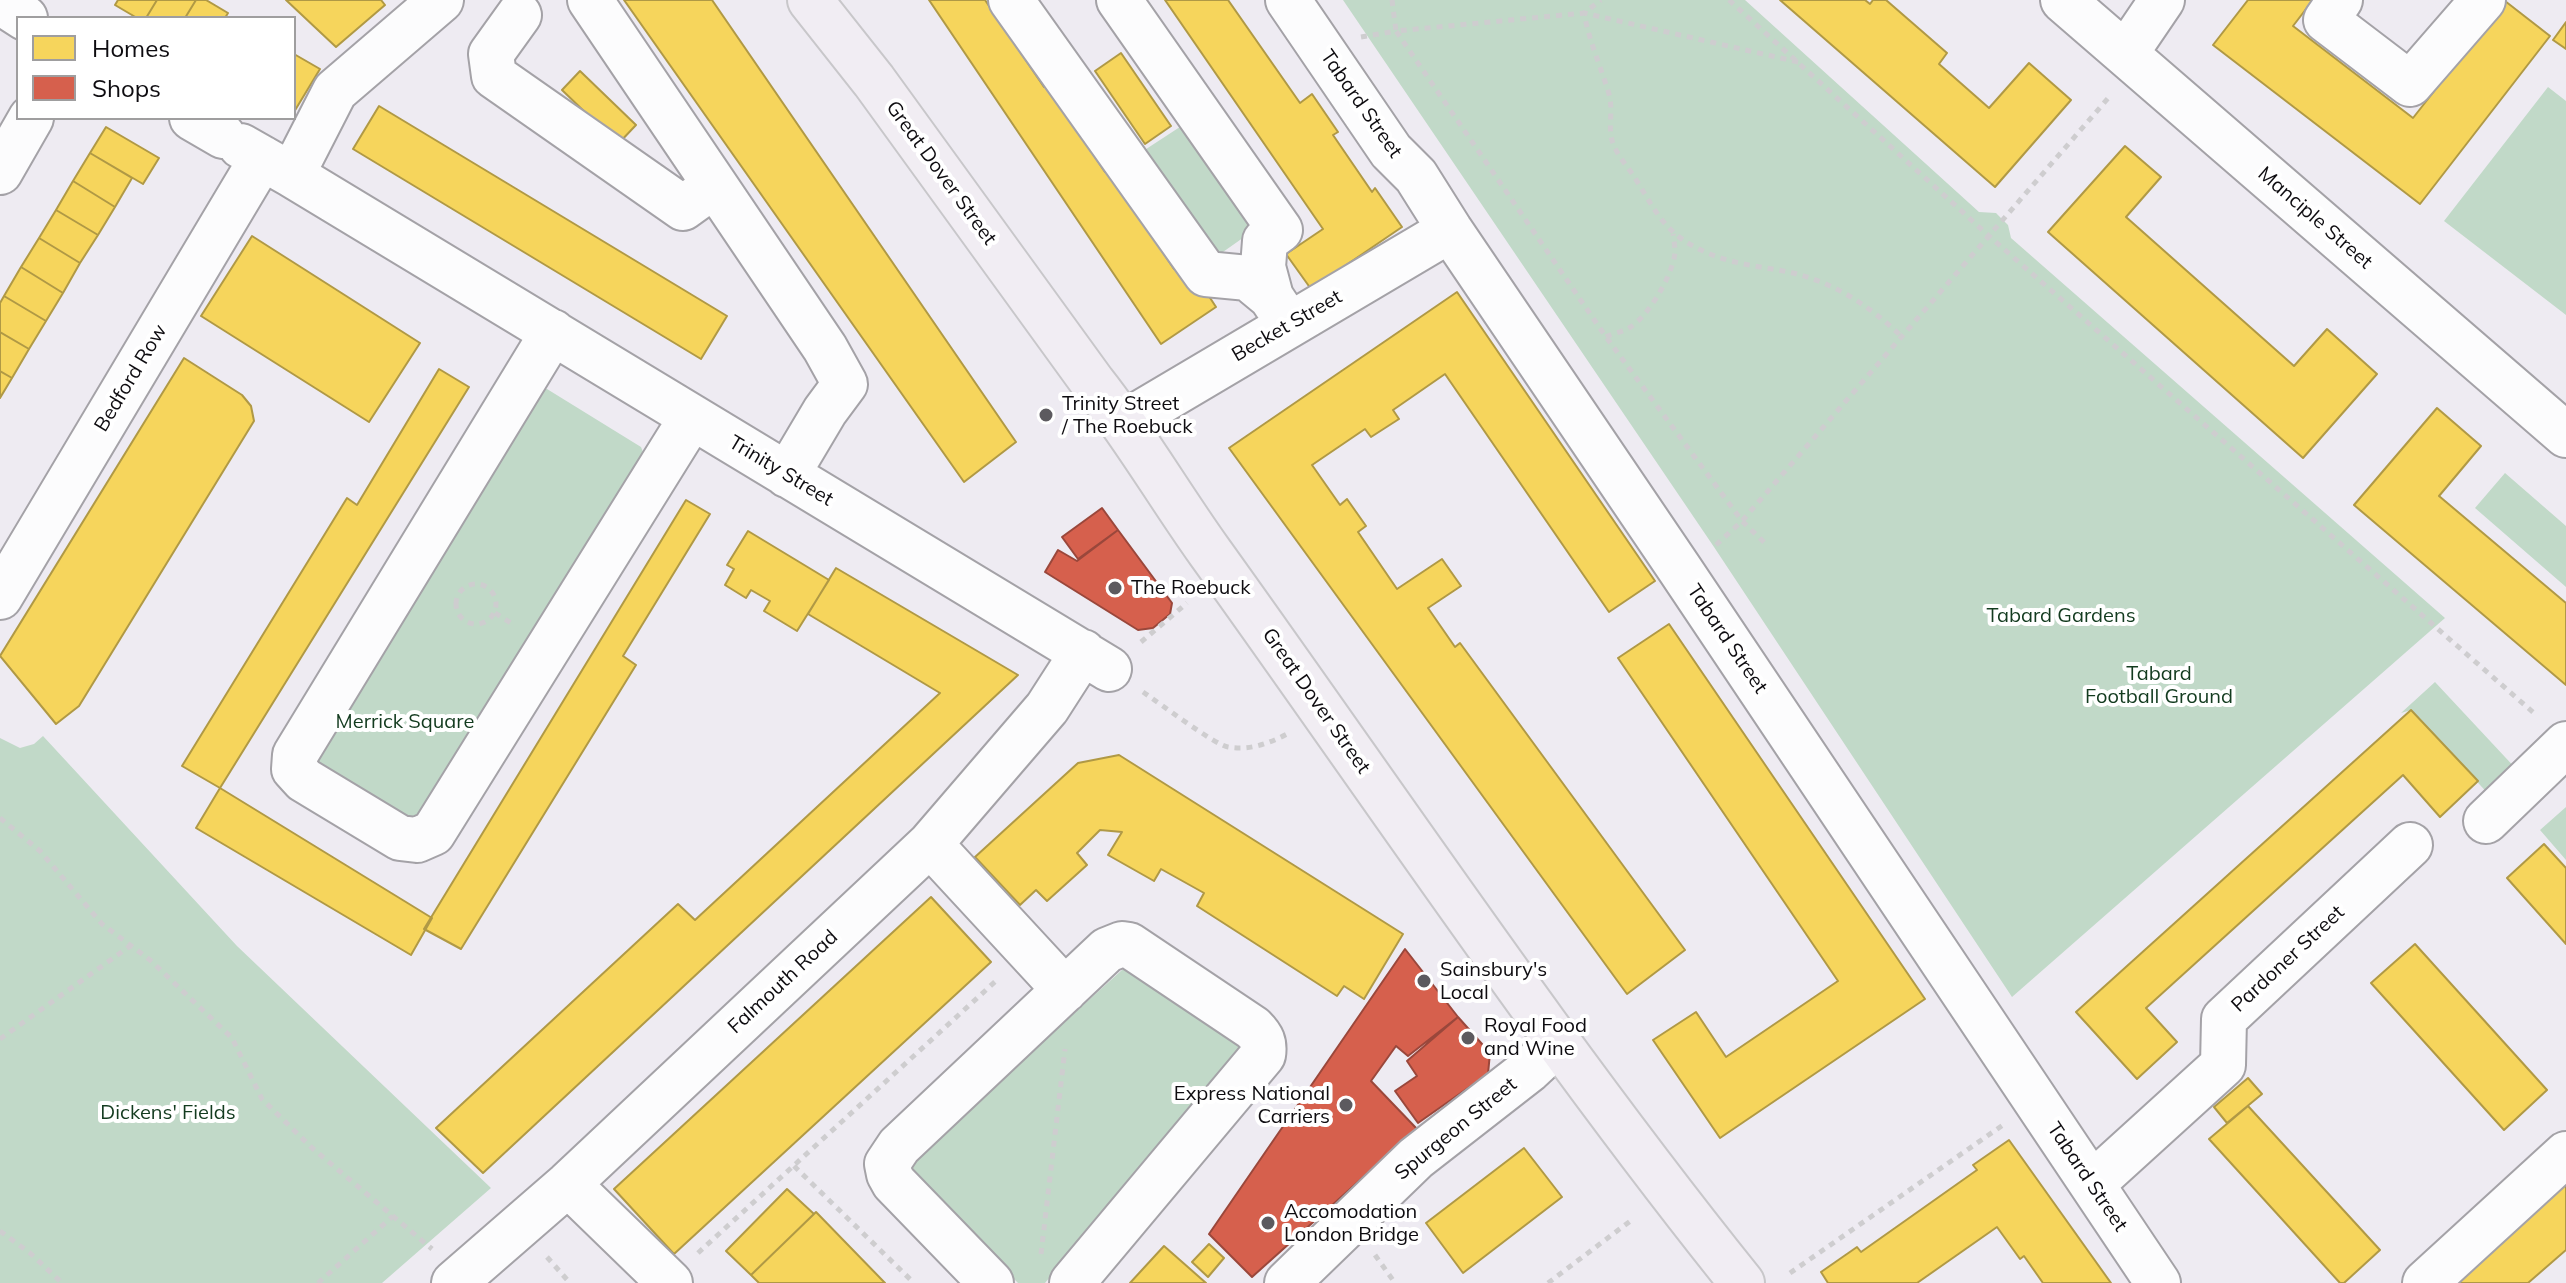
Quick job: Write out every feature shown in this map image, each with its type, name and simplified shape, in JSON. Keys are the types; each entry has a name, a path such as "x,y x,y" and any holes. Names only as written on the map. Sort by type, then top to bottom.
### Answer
{"main road":[{"name":"Great Dover Street","path":"810,0 874,81 1124,423 1208,549 1558,1043 1669,1193 1742,1283"}],"street":[{"path":"590,0 825,348 845,384 787,475"},
{"path":"1011,0 1206,274 1248,278 1280,310"},
{"path":"1119,0 1280,230 1265,241 1263,267 1280,310"},
{"name":"Tabard Street","path":"1288,0 1391,151 1416,176 2158,1283"},
{"name":"Manciple Street","path":"2063,0 2566,435"},
{"path":"2126,53 2162,0"},
{"path":"2340,0 2326,20 2410,84 2483,0"},
{"path":"0,2 22,16"},
{"name":"Bedford Row","path":"296,114 335,91 430,3"},
{"path":"524,5 491,54 494,76 683,208 715,185"},
{"path":"0,172 30,120"},
{"name":"Bedford Row","path":"0,597 242,147 287,120"},
{"name":"Trinity Street","path":"242,147 1096,661"},
{"name":"Becket Street","path":"1124,423 1280,310 1450,230"},
{"path":"553,332 295,755 294,769 304,780 400,838 417,840 433,833 692,417"},
{"name":"Falmouth Road","path":"459,1278 568,1184 930,844 1047,708 1096,661"},
{"path":"2486,821 2552,730"},
{"path":"930,844 1055,999"},
{"name":"Pardoner Street","path":"2092,1184 2223,1065 2224,1019 2410,845"},
{"path":"991,1283 894,1183 887,1164 899,1146 1107,950 1122,944 1129,945 1253,1028 1265,1045 1263,1055 1056,1275"},
{"name":"Spurgeon Street","path":"1287,1283 1416,1158 1529,1070 1558,1043"},
{"path":"2425,1283 2566,1154"},
{"path":"568,1184 669,1282"}],"path":[{"path":"1392,0 1396,31 1606,337 1742,521 1768,546"},
{"path":"1584,13 1601,0"},
{"path":"1729,0 1989,236 2552,730"},
{"path":"1584,13 1612,106 1611,136 1616,151 1650,206 1673,234 1709,254 1825,283 1852,297 1902,337"},
{"path":"1359,38 1367,34 1584,13 1801,63"},
{"path":"1714,547 1742,521 2108,100 2126,53"},
{"path":"1606,337 1627,330 1654,300 1671,268 1675,252 1673,234"},
{"path":"469,585 488,587 496,599 495,613 485,622 471,624 457,611 459,593 469,585"},
{"path":"1187,603 1096,661 1225,747 1249,747 1273,742 1326,715"},
{"path":"0,818 40,851 102,924 150,960 232,1038 262,1099 311,1147 393,1216 459,1278"},
{"path":"0,1039 130,946"},
{"path":"669,1282 998,978"},
{"path":"1055,999 1067,1032 1056,1275"},
{"path":"1790,1273 2010,1120"},
{"path":"794,1166 914,1283"},
{"path":"318,1283 393,1216"},
{"path":"1548,1283 1633,1219"},
{"path":"0,1231 30,1253 62,1283"},
{"path":"1369,1249 1395,1283"}],"green space":[{"name":"Tabard Gardens","path":"1343,0 1745,0 1979,212 1996,213 2008,225 2011,238 2445,618 2012,997 1714,547"},
{"path":"2548,87 2566,101 2566,315 2444,221"},
{"path":"1186,123 1257,228 1213,259 1137,155"},
{"name":"Merrick Square","path":"541,389 547,389 641,447 642,458 414,824 309,766"},
{"path":"2505,473 2566,526 2566,587 2475,508"},
{"path":"2435,682 2519,772 2492,798 2411,710 2401,713"},
{"name":"Dickens' Fields","path":"43,736 237,946 491,1188 382,1283 0,1283 0,738 20,748 34,744"},
{"path":"2566,807 2566,860 2540,830"},
{"path":"1122,970 1127,970 1239,1044 1238,1054 1045,1283 1018,1283 913,1177 910,1168 914,1158"}],"building: Homes":[{"path":"118,0 157,0 147,16 134,16 115,5"},
{"path":"157,0 196,0 186,16 147,16"},
{"path":"196,0 206,0 228,13 226,16 186,16"},
{"path":"286,0 381,0 385,5 336,47"},
{"path":"624,0 712,0 1016,442 964,482"},
{"path":"929,0 985,0 1044,87 1058,79 1063,109 1105,172 1116,164 1125,196 1174,269 1186,261 1216,307 1161,344"},
{"path":"1165,0 1228,0 1300,103 1312,94 1338,132 1333,135 1372,192 1375,188 1402,227 1311,289 1286,254 1323,229"},
{"path":"1780,0 1865,0 1870,4 1873,0 1886,0 1947,53 1939,64 1989,108 2029,63 2071,100 1995,187"},
{"path":"2248,0 2313,0 2293,26 2413,118 2505,1 2550,36 2420,204 2213,45"},
{"path":"2566,22 2566,49 2553,40"},
{"path":"1121,53 1171,126 1145,144 1095,71"},
{"path":"296,55 320,69 296,109"},
{"path":"580,71 636,125 618,144 562,90"},
{"path":"379,106 727,316 701,359 353,149"},
{"path":"106,127 159,158 143,184 90,153"},
{"path":"2125,146 2161,177 2126,217 2294,366 2327,329 2377,374 2303,458 2048,232"},
{"path":"90,153 132,178 115,207 73,181"},
{"path":"73,181 115,207 98,235 56,210"},
{"path":"56,210 98,235 80,263 39,238"},
{"path":"252,236 420,343 369,422 201,316"},
{"path":"39,238 80,263 63,293 21,267"},
{"path":"21,267 63,293 46,321 4,296"},
{"path":"1457,292 1655,581 1609,612 1445,374 1393,410 1399,419 1371,437 1365,429 1312,465 1340,505 1347,499 1366,526 1358,532 1397,589 1442,559 1461,586 1428,608 1455,647 1460,643 1685,950 1627,994 1229,448"},
{"path":"4,296 46,321 29,349 0,332 0,303"},
{"path":"0,332 29,349 12,378 0,371"},
{"path":"184,358 242,395 251,406 254,421 79,706 56,724 0,656"},
{"path":"439,369 469,387 220,788 182,766 347,498 357,505"},
{"path":"0,371 12,378 0,398"},
{"path":"2437,408 2481,446 2439,496 2566,603 2566,685 2354,505"},
{"path":"686,500 710,514 623,656 636,665 461,949 424,929"},
{"path":"748,531 829,580 797,631 764,611 770,601 751,590 746,598 725,585 734,569 727,565"},
{"path":"836,568 1018,675 483,1173 436,1128 678,904 695,920 940,693 808,614"},
{"path":"1669,624 1925,999 1720,1138 1653,1040 1696,1012 1726,1057 1838,981 1618,658"},
{"path":"2411,710 2478,781 2440,817 2403,775 2146,1008 2177,1042 2137,1079 2076,1012"},
{"path":"1119,755 1403,934 1364,999 1344,986 1337,996 1197,906 1204,893 1161,869 1154,881 1108,855 1122,832 1100,830 1077,853 1087,865 1047,901 1036,890 1020,905 975,857 1078,763"},
{"path":"220,788 432,918 411,955 196,828"},
{"path":"2544,844 2566,868 2566,944 2507,878"},
{"path":"931,897 991,962 674,1254 614,1189"},
{"path":"2415,944 2547,1090 2504,1130 2371,983"},
{"path":"2248,1078 2262,1094 2227,1123 2214,1107"},
{"path":"2248,1106 2380,1250 2344,1283 2340,1283 2209,1139"},
{"path":"2009,1140 2111,1283 2043,1283 2024,1256 2020,1259 1997,1227 1917,1283 1828,1283 1821,1272 1857,1247 1861,1252 1977,1170 1973,1165"},
{"path":"1524,1148 1562,1197 1463,1273 1426,1223"},
{"path":"2566,1180 2566,1250 2528,1283 2447,1283"},
{"path":"787,1189 814,1214 751,1275 726,1251"},
{"path":"816,1212 885,1283 759,1283 751,1275"},
{"path":"1209,1244 1224,1258 1208,1277 1192,1262"},
{"path":"1164,1246 1206,1283 1130,1283"}],"building: Shops":[{"path":"1102,508 1118,530 1078,559 1062,537"},
{"name":"The Roebuck","path":"1118,530 1172,603 1170,614 1153,628 1138,630 1045,572 1058,550 1077,561"},
{"name":"Express National Carriers","path":"1405,949 1458,1017 1408,1056 1396,1046 1371,1081 1417,1129 1252,1277 1209,1234"},
{"path":"1458,1017 1490,1053 1488,1074 1418,1123 1395,1091 1417,1076 1407,1061"}],"place":[{"name":"Trinity Street / The Roebuck","path":"1046,415"},
{"name":"The Roebuck","path":"1115,588"},
{"name":"Sainsbury's Local","path":"1424,981"},
{"name":"Royal Food and Wine","path":"1468,1038"},
{"name":"Express National Carriers","path":"1346,1105"},
{"name":"Accomodation London Bridge","path":"1268,1223"}],"park label":[{"name":"Tabard Football Ground","path":"2159,686"}]}
